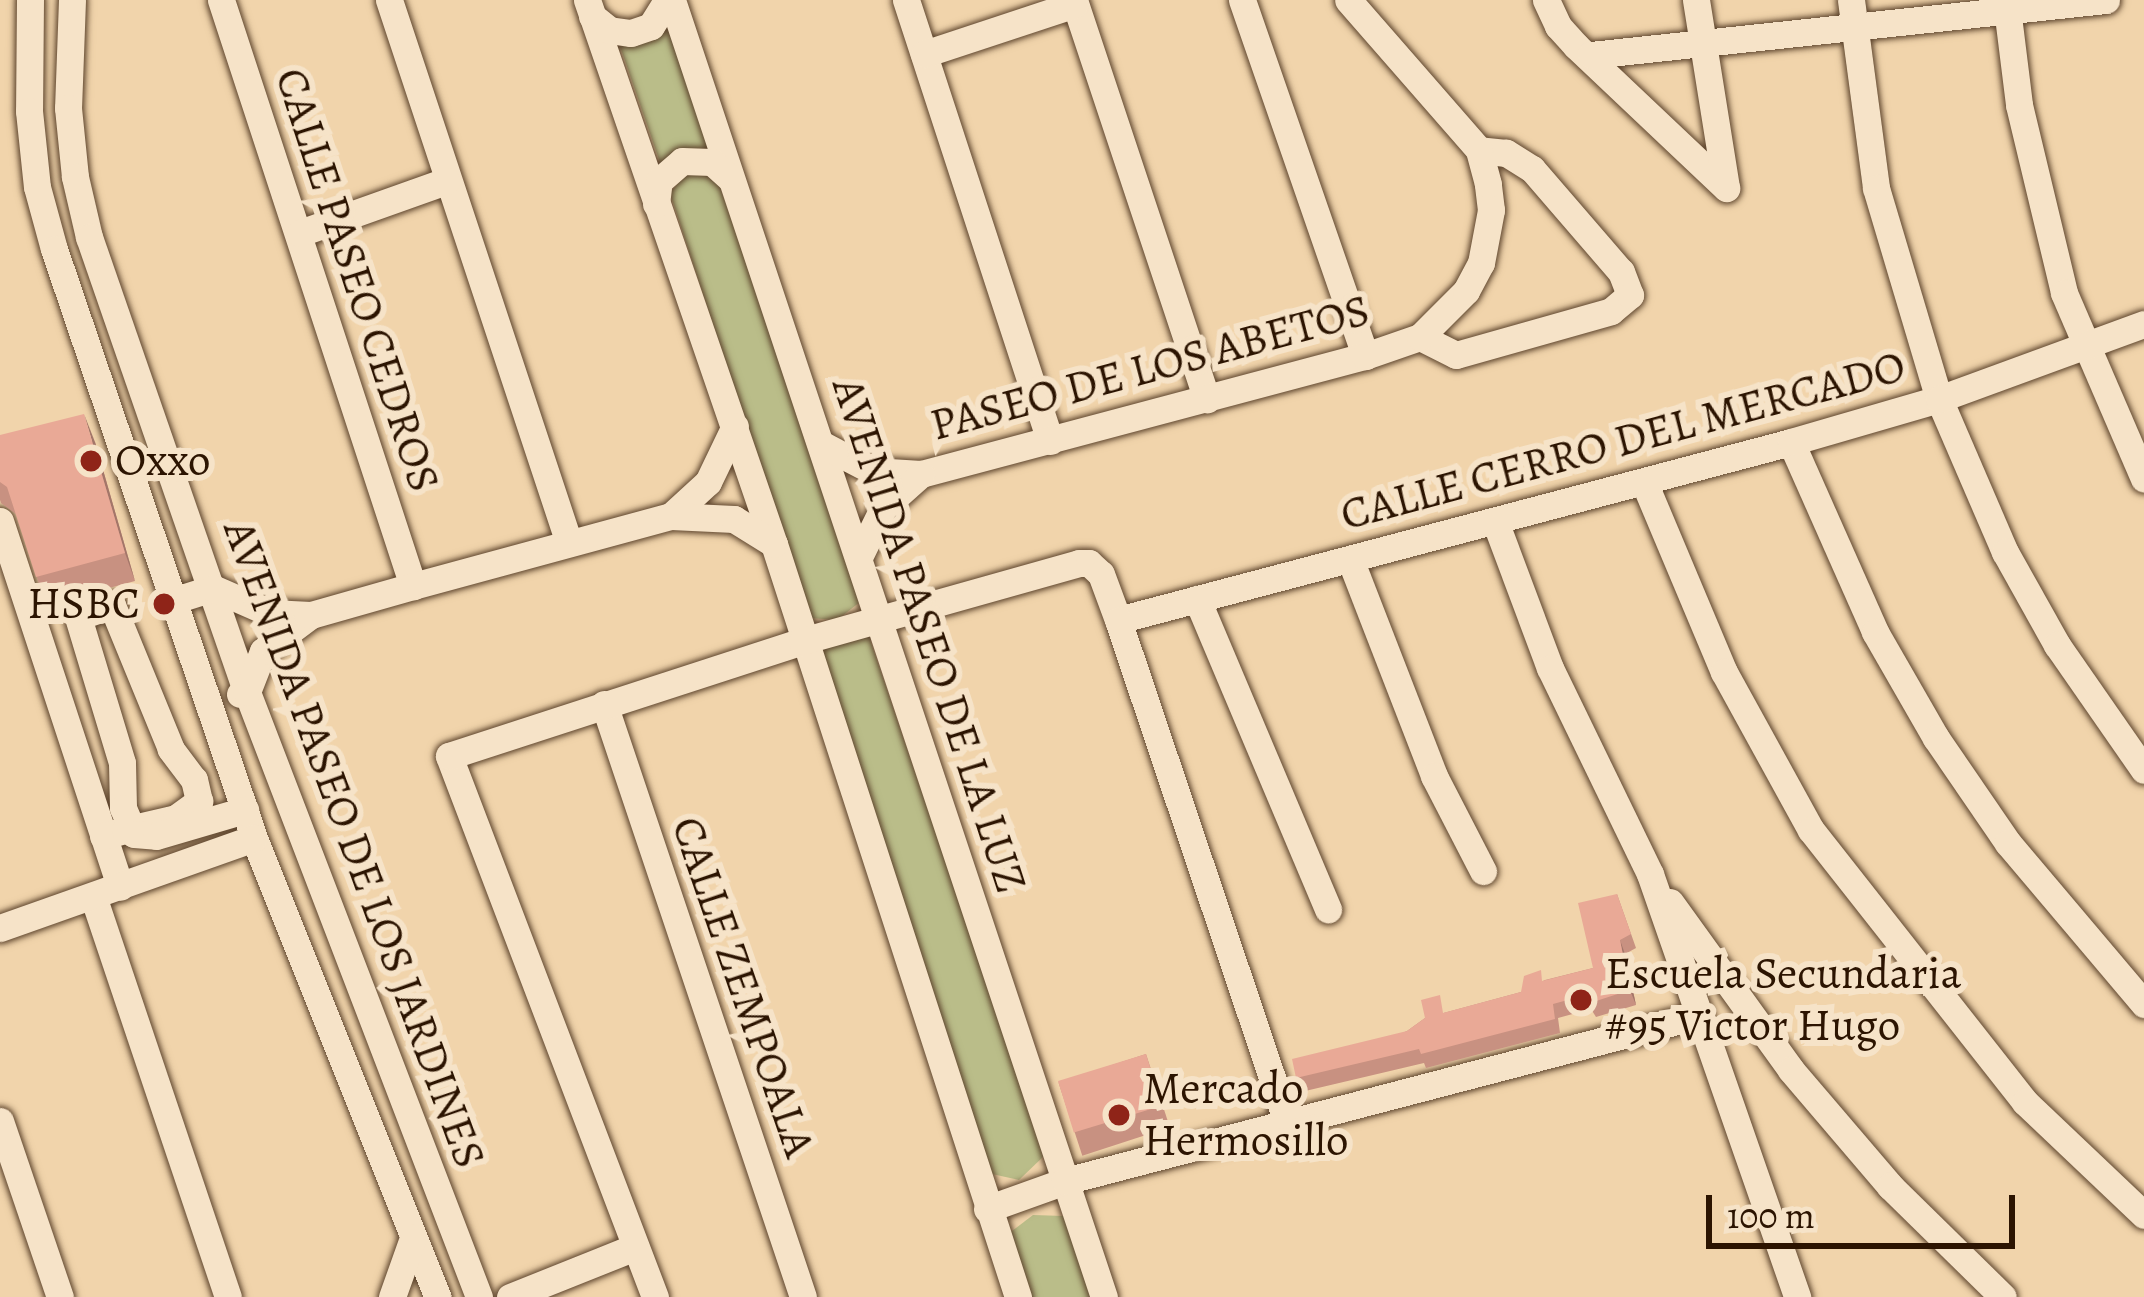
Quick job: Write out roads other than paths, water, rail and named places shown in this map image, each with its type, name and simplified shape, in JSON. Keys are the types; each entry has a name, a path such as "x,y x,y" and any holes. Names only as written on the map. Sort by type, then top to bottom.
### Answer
{"street":[{"path":"3,0 30,14"},
{"name":"AVENIDA PASEO DE LOS JARDINES","path":"72,0 68,108 75,176 89,237 247,692 479,1297"},
{"name":"CALLE PASEO CEDROS","path":"221,0 413,586"},
{"path":"388,0 569,543"},
{"path":"590,8 609,29 631,33 658,19 669,0"},
{"name":"AVENIDA PASEO DE LA LUZ","path":"669,0 823,445 1104,1297"},
{"path":"906,0 1050,441"},
{"path":"1242,0 1365,356"},
{"name":"PASEO DE LOS ABETOS","path":"823,445 873,471 921,474 1365,356 1420,337 1466,290 1481,263 1491,210 1479,150 1348,0"},
{"path":"1546,0 1558,26 1726,188 1699,46 1696,0"},
{"path":"1591,56 1699,46 1851,14 2106,0"},
{"path":"924,54 1075,2 1208,399"},
{"path":"2006,5 2039,198 2086,347 2144,478"},
{"path":"590,8 656,210 735,426 1018,1297"},
{"name":"AVENIDA PASEO DE LOS JARDINES","path":"30,14 28,111 37,188 97,412 172,601 254,838 438,1297"},
{"path":"1851,14 1876,188 1939,399 2005,552 2057,645 2144,770"},
{"path":"1420,337 1456,355 1610,311 1630,295 1621,272 1532,169 1505,153 1479,150"},
{"path":"656,210 659,181 682,161 712,162 733,183"},
{"path":"300,233 446,181"},
{"name":"CALLE CERRO DEL MERCADO","path":"1118,620 1791,442 1939,399 2144,324"},
{"path":"671,516 708,482 735,426"},
{"path":"1791,442 1875,632 1936,738 2008,843 2144,1004"},
{"name":"PASEO DE LOS ABETOS","path":"859,557 883,508 921,474"},
{"path":"1644,482 1724,672 1811,830 2025,1102 2144,1215"},
{"path":"172,601 213,588 270,613 311,615 671,516 734,519 774,544"},
{"path":"0,520 103,836 107,892 228,1297"},
{"path":"1495,521 1550,668 1650,874 1797,1297"},
{"path":"1350,559 1434,776 1483,871"},
{"path":"655,1297 449,756 802,641 1079,563 1088,563 1102,574 1288,1125"},
{"path":"1197,599 1328,909"},
{"path":"103,836 125,830 142,826 176,818 199,801 194,780 170,749 112,605 78,617 122,763 123,808 128,821 134,834 156,836 245,810"},
{"path":"208,705 247,692 263,651 311,615"},
{"name":"CALLE ZEMPOALA","path":"604,704 803,1297"},
{"path":"0,928 254,838"},
{"path":"1650,874 1790,1070 1890,1186 2003,1297"},
{"path":"323,1013 362,1000"},
{"path":"987,1209 1065,1181 1700,1015"},
{"path":"352,1087 390,1073"},
{"path":"0,1120 59,1297"},
{"path":"392,1297 413,1238"},
{"path":"510,1297 634,1247"}],"place":[{"name":"Oxxo","path":"91,461"},
{"name":"HSBC","path":"164,604"},
{"name":"Escuela Secundaria #95 Victor Hugo","path":"1581,1000"},
{"name":"Mercado Hermosillo","path":"1119,1115"}]}
